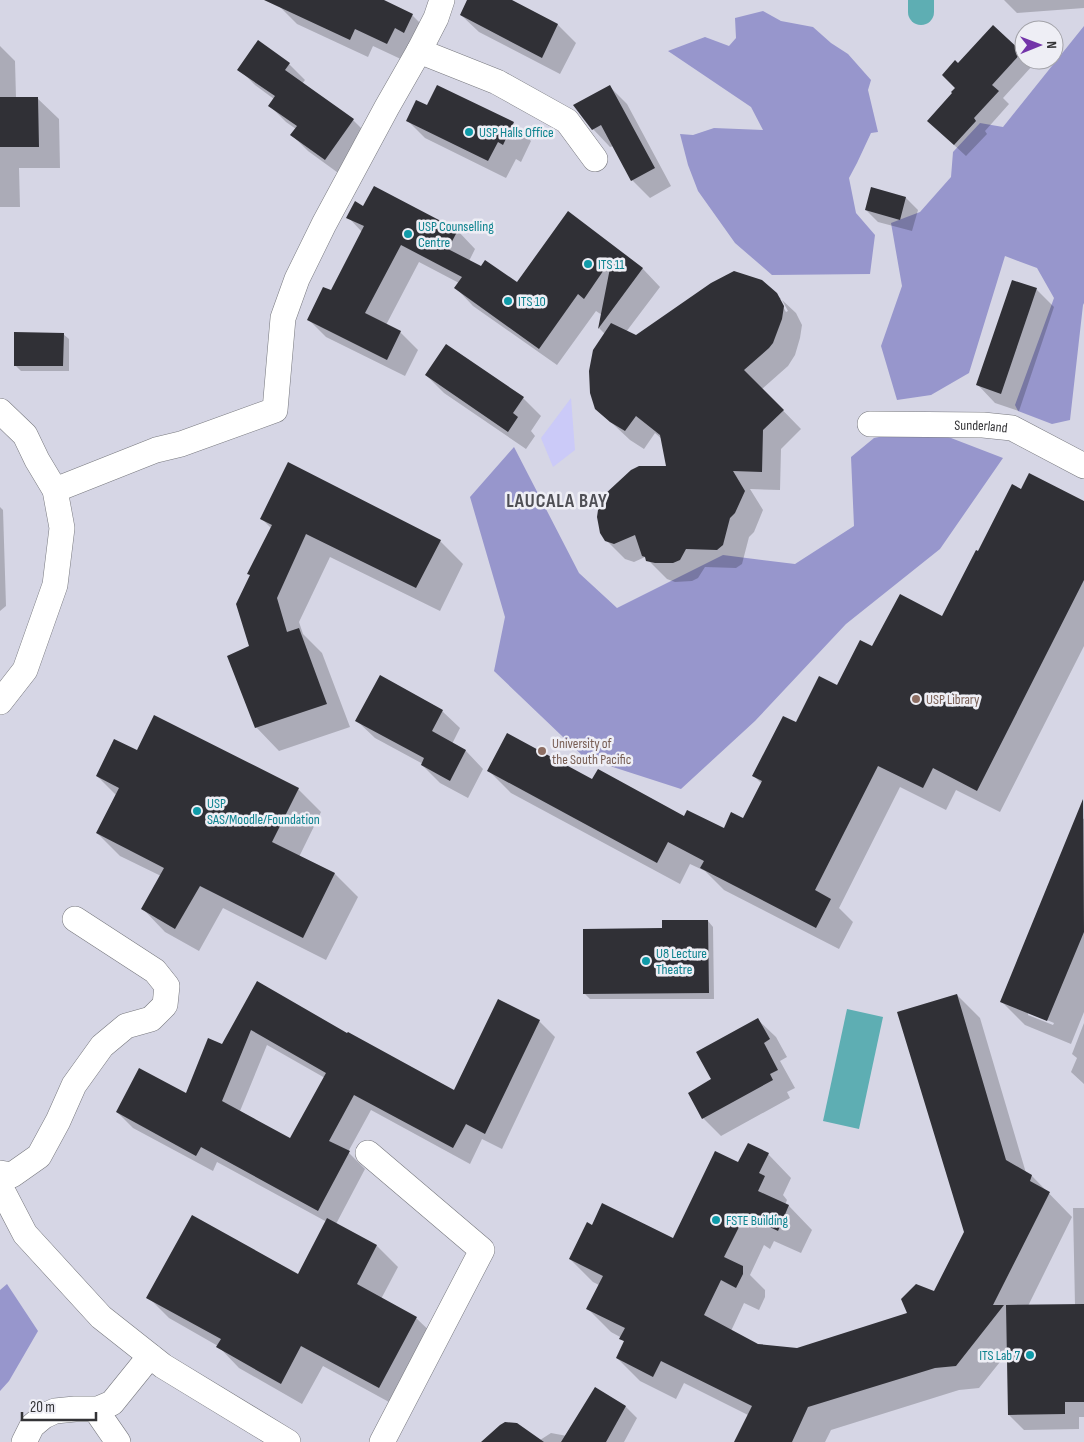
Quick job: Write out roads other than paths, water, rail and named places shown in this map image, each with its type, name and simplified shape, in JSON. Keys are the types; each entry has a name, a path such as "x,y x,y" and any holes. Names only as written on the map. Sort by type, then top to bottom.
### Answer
{"street":[{"path":"55,490 156,450 181,444 274,410 283,318 297,279 324,224 419,51 436,18 442,0"},
{"path":"419,51 497,82 567,121 595,159"},
{"path":"0,411 25,435 55,490 62,528 55,585 25,670 0,702"},
{"name":"Sunderland","path":"870,424 983,425 1012,428 1084,466"},
{"path":"0,1173 12,1175 39,1156 58,1121 74,1085 102,1046 126,1026 151,1018 164,1006 167,986 155,971 75,920"},
{"path":"368,1153 482,1250 382,1442"},
{"path":"0,1186 25,1234 101,1317 163,1366 288,1442"},
{"path":"24,1442 32,1426 44,1416 55,1411 75,1408 98,1409 112,1403 150,1356"},
{"path":"98,1409 100,1416 118,1442"}],"waterway":[{"path":"921,0 921,12"}],"place":[{"name":"USP Halls Office","path":"469,132"},
{"name":"USP Counselling Centre","path":"408,234"},
{"name":"ITS 11","path":"588,264"},
{"name":"ITS 10","path":"508,301"},
{"name":"USP Library","path":"916,699"},
{"name":"University of the South Pacific","path":"542,751"},
{"name":"USP SAS/Moodle/Foundation","path":"197,811"},
{"name":"U8 Lecture Theatre","path":"646,961"},
{"name":"FSTE Building","path":"716,1220"},
{"name":"ITS Lab 7","path":"1030,1355"}],"district":[{"name":"LAUCALA BAY","path":"557,500"}]}
